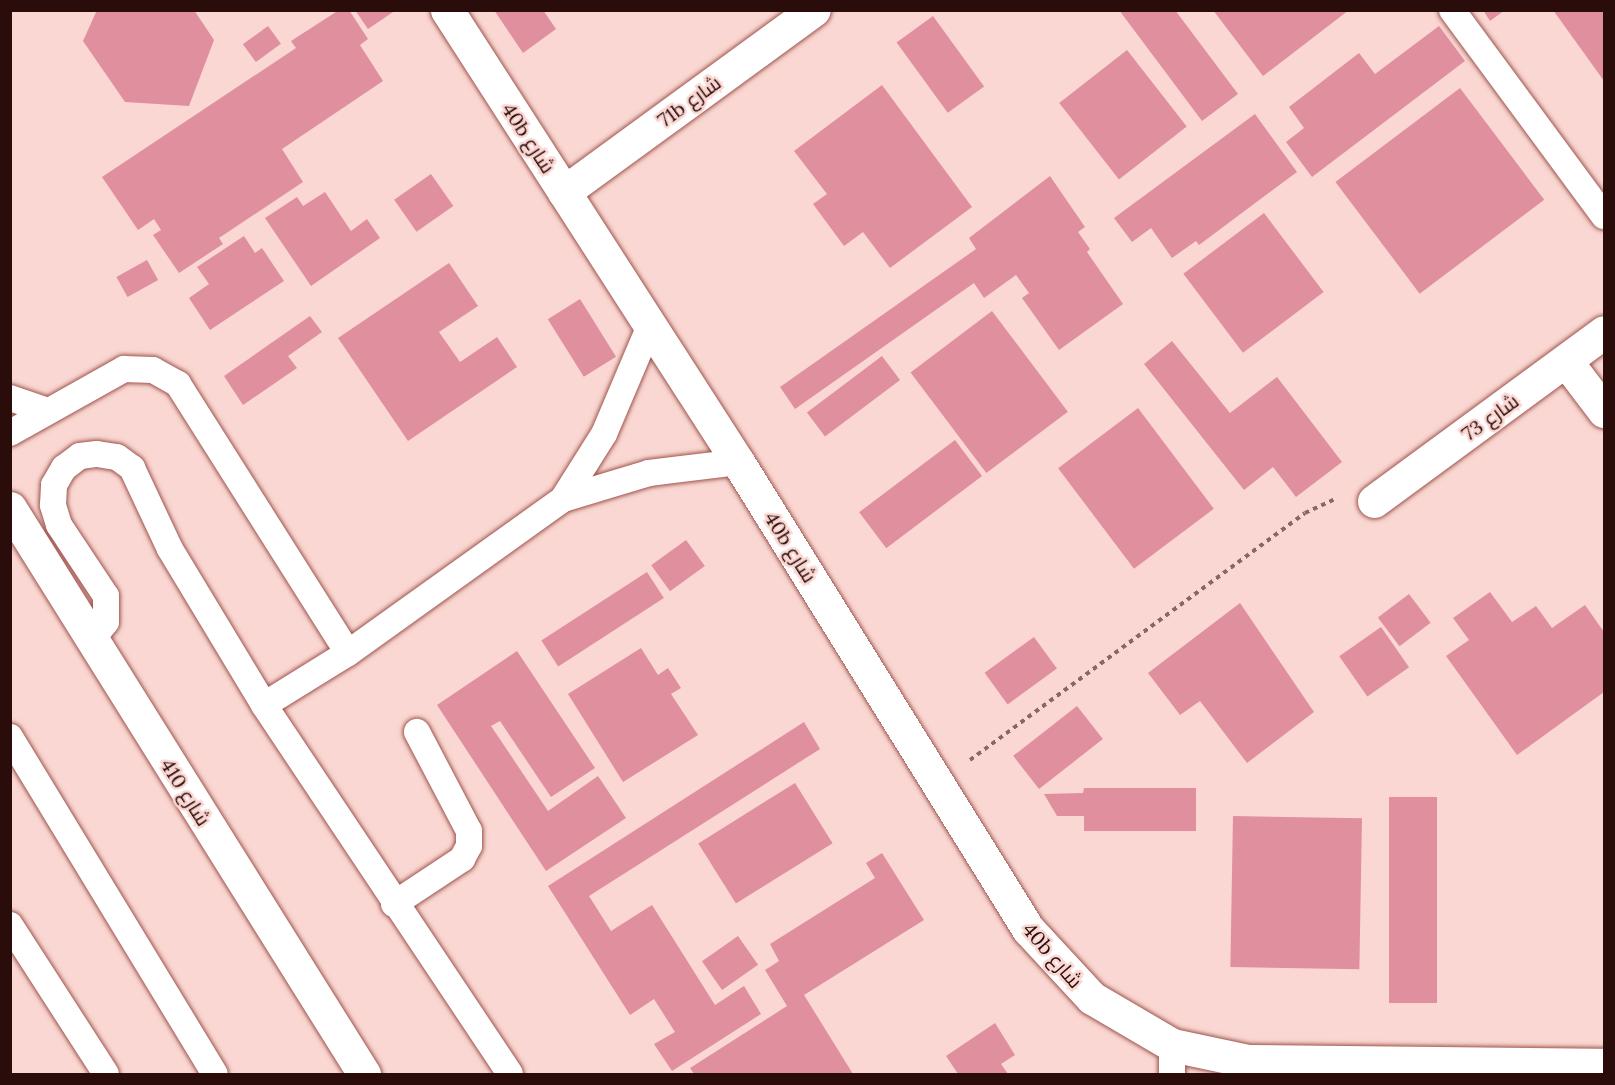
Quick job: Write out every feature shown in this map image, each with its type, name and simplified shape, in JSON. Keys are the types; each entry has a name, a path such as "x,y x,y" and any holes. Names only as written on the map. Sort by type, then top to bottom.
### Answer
{"street":[{"name":"40b شارع","path":"447,10 649,328 738,462 1028,929 1058,966 1101,1005 1172,1060 1605,1065"},
{"name":"71b شارع","path":"564,192 814,10"},
{"name":"شارع 73","path":"1385,494 1605,332"},
{"path":"1566,361 1605,411"},
{"name":"شارع 410","path":"10,508 362,1073"}],"lane":[{"path":"1452,10 1605,216"},
{"path":"563,500 604,434 649,328"},
{"path":"10,433 45,410 124,369 153,370 178,384 348,653"},
{"path":"10,398 45,410"},
{"path":"91,641 106,622 106,596 60,525 53,505 54,485 64,468 80,456 97,454 117,457 132,468 170,549 264,705 394,904 510,1074"},
{"path":"264,705 348,653 563,500 649,474 738,462"},
{"path":"394,904 462,859 469,846 466,825 417,732"},
{"path":"10,737 215,1074"},
{"path":"10,926 106,1074"}],"path":[{"path":"938,783 1305,513 1353,492 1385,494"}],"building":[{"path":"97,10 194,10 214,40 189,106 125,102 83,41"},
{"path":"339,10 349,10 368,39 360,45 383,81 282,149 303,182 219,238 223,244 179,273 153,235 161,230 154,219 138,230 102,177 296,48 291,41"},
{"path":"355,10 396,10 368,29"},
{"path":"494,10 543,10 556,29 523,53"},
{"path":"1119,10 1175,10 1238,94 1202,121"},
{"path":"1213,10 1349,10 1263,76"},
{"path":"1483,10 1505,10 1490,21"},
{"path":"1553,10 1604,10 1604,81"},
{"path":"933,16 984,86 948,113 897,42"},
{"path":"268,26 281,44 256,62 243,44"},
{"path":"1439,26 1465,61 1312,177 1286,142 1304,128 1289,107 1359,53 1375,74"},
{"path":"1127,50 1187,126 1119,179 1059,103"},
{"path":"882,85 972,207 890,268 863,232 844,246 813,204 827,194 794,151"},
{"path":"1460,88 1544,200 1420,294 1335,182"},
{"path":"1255,114 1297,172 1199,245 1196,241 1172,258 1151,228 1132,242 1114,218"},
{"path":"431,174 453,206 417,232 394,200"},
{"path":"1050,176 1085,227 1078,232 1090,249 1087,252 1123,304 1059,350 1022,298 1029,293 1016,275 984,298 974,283 795,409 780,387 976,249 969,238"},
{"path":"325,192 351,231 367,219 380,238 311,286 265,218 297,197 303,206"},
{"path":"1264,213 1324,292 1243,353 1183,274"},
{"path":"244,236 255,253 262,248 284,281 210,330 189,298 209,284 197,267"},
{"path":"147,260 158,280 128,297 116,277"},
{"path":"449,263 478,306 439,332 460,362 497,337 517,367 408,441 338,338"},
{"path":"580,299 616,357 584,377 548,319"},
{"path":"992,311 1068,412 986,473 911,372"},
{"path":"310,316 322,332 288,356 297,368 243,405 224,376"},
{"path":"1172,341 1230,413 1277,377 1342,462 1296,497 1273,467 1244,490 1144,364"},
{"path":"882,356 900,380 825,437 807,413"},
{"path":"1138,408 1214,509 1134,569 1058,468"},
{"path":"955,440 982,476 886,548 859,512"},
{"path":"686,540 705,566 670,591 651,565"},
{"path":"647,572 664,598 558,667 541,641"},
{"path":"1490,592 1512,622 1536,606 1552,628 1585,605 1604,632 1604,692 1517,755 1446,656 1469,640 1453,618"},
{"path":"1409,594 1431,623 1400,646 1378,617"},
{"path":"1240,603 1314,712 1247,763 1200,701 1180,715 1148,673"},
{"path":"1381,627 1409,667 1367,696 1339,656"},
{"path":"1034,637 1057,669 1008,704 985,673"},
{"path":"641,648 658,675 668,668 681,688 671,694 698,735 623,782 568,694"},
{"path":"517,651 595,768 551,797 500,721 491,726 548,811 598,776 626,818 546,871 437,705"},
{"path":"1077,706 1103,739 1039,789 1013,756"},
{"path":"804,722 820,749 589,896 611,931 652,905 715,1005 744,986 761,1014 672,1071 654,1044 675,1032 654,999 630,1015 548,886"},
{"path":"795,783 833,843 736,904 698,843"},
{"path":"1084,788 1196,788 1196,831 1084,831 1084,816 1057,816 1044,794 1083,793"},
{"path":"1389,797 1437,797 1437,1003 1389,1003"},
{"path":"1233,816 1362,818 1359,969 1230,967"},
{"path":"882,853 924,920 804,995 853,1074 694,1074 690,1068 787,1006 765,970 779,961 770,944 875,878 866,863"},
{"path":"738,936 758,965 722,990 702,961"},
{"path":"995,1023 1015,1055 1001,1064 1008,1074 958,1074 946,1056"}]}
